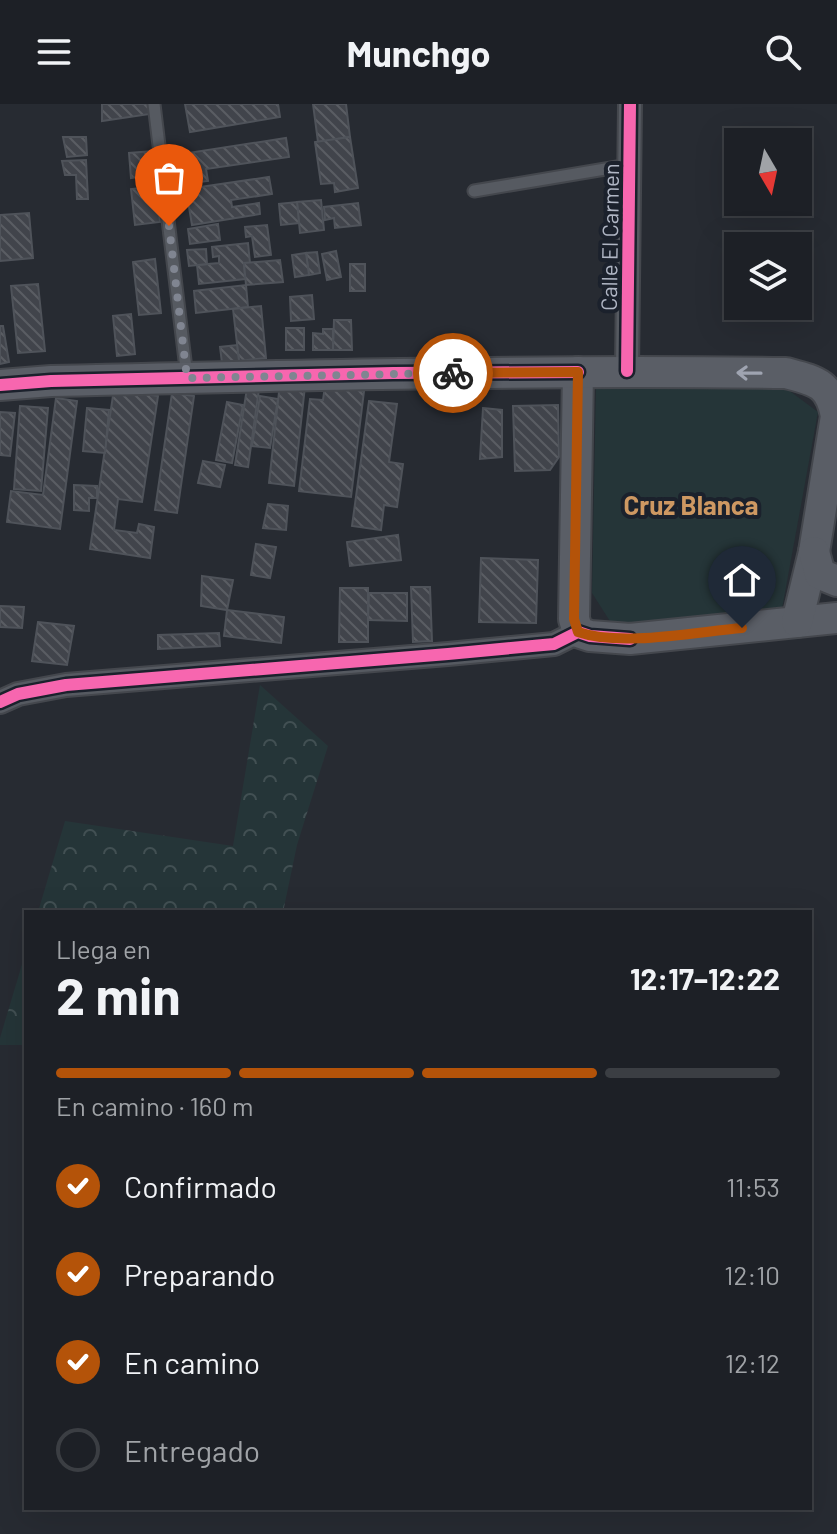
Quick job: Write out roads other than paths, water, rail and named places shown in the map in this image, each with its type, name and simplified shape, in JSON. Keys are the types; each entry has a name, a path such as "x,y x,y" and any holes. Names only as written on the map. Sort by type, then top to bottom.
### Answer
{"main road":[{"path":"0,385 51,381 393,373 627,371 786,373 822,385 830,382 836,416 814,552 797,622"},
{"path":"578,372 574,619 578,632 630,639 837,618"},
{"path":"814,552 820,574 837,581"}],"street":[{"name":"Calle El Carmen","path":"627,371 630,104"},
{"path":"0,702 18,694 66,685 554,644 578,632"}],"lane":[{"path":"154,104 187,378"},
{"path":"474,191 629,165"}],"district":[{"name":"Cruz Blanca","path":"691,504"}]}
